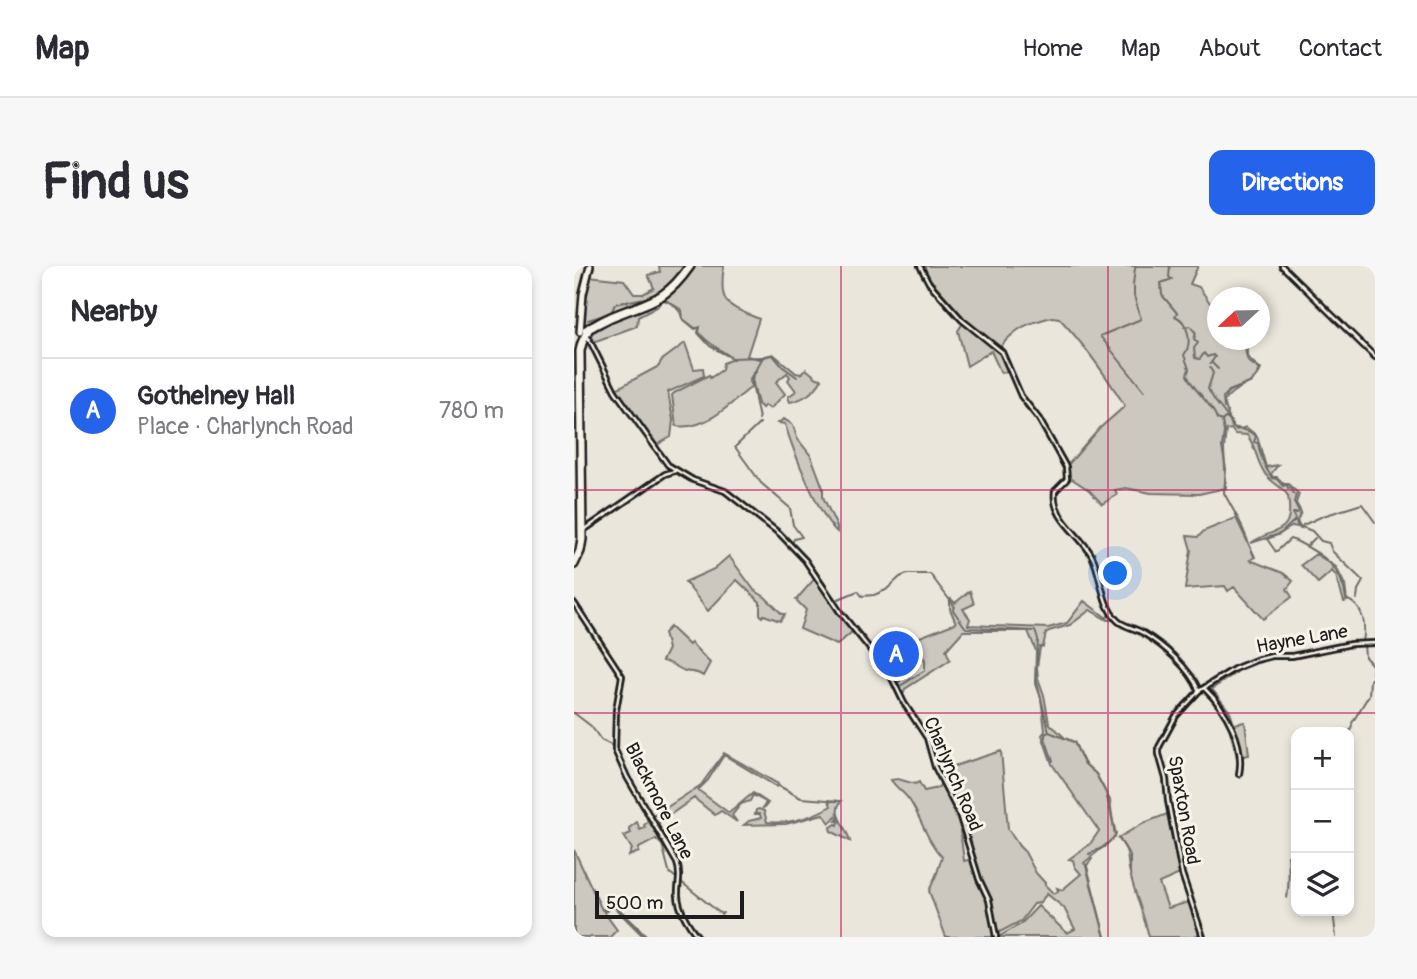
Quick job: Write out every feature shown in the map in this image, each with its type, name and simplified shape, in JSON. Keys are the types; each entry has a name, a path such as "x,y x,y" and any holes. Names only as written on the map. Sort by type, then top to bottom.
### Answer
{"main road":[{"path":"574,564 581,548 582,530 584,333 581,313 590,266"},
{"path":"584,333 610,317 659,299 690,266"}],"street":[{"path":"920,266 929,283 962,320 1002,352 1021,396 1039,419 1066,467 1067,479 1056,490 1054,498 1066,524 1092,556 1114,615 1123,624 1144,633 1166,649 1199,691"},
{"path":"1282,266 1375,357"},
{"path":"574,308 581,313"},
{"name":"Charlynch Road","path":"584,333 590,339 613,388 668,465 675,471 724,491 783,536 805,560 840,612 890,674 904,703 927,738 933,764 959,814 989,900 996,937"},
{"path":"665,474 668,465"},
{"path":"582,530 592,526 665,474 675,471"},
{"name":"Blackmore Lane","path":"574,603 622,676 615,715 614,748 674,856 681,880 678,898 698,937"},
{"name":"Hayne Lane","path":"1199,691 1260,658 1292,656 1351,644 1375,643"},
{"path":"1205,689 1223,709 1231,723 1239,757 1239,774"},
{"name":"Spaxton Road","path":"1199,691 1176,716 1158,752 1166,779 1182,874 1203,937"}],"shaded area":[{"path":"659,266 688,266 661,295 588,327 581,322 589,276 624,280 634,294 643,294 654,288 648,275 660,272"},
{"path":"693,266 724,266 722,289 727,302 759,319 747,356 759,359 773,354 796,373 801,374 806,369 822,379 813,391 790,402 788,397 796,391 788,380 790,377 787,373 776,382 785,394 770,409 765,405 762,408 758,404 752,379 759,365 749,380 751,387 727,408 697,424 676,426 672,395 709,375 710,378 722,370 723,363 733,359 703,337 699,332 700,327 695,329 682,318 673,304 662,299 672,292"},
{"path":"924,266 1198,266 1190,284 1199,287 1207,299 1207,350 1247,350 1248,356 1261,369 1254,380 1233,392 1224,402 1232,427 1237,430 1246,427 1257,436 1266,467 1278,465 1271,474 1273,477 1288,484 1299,494 1296,503 1301,512 1297,521 1301,528 1293,526 1279,534 1251,543 1285,525 1289,509 1288,496 1263,471 1247,435 1235,434 1231,429 1226,430 1224,449 1226,488 1199,494 1151,493 1126,488 1115,490 1117,495 1102,504 1089,490 1066,475 1040,424 1025,407 1008,371 1001,373 991,351 967,366 958,331 965,319 929,278","holes":["1052,317 1059,318 1125,406 1100,428 1067,466 1041,418 1020,391 1001,346 1012,334 1024,327"]},
{"path":"660,303 657,307 638,317 637,326 593,342 588,333 597,326"},
{"path":"685,343 694,369 703,368 704,376 668,392 673,420 671,437 655,446 616,389 659,366 661,361"},
{"path":"784,419 793,425 797,438 811,456 837,532 815,498 785,424 778,423"},
{"path":"1236,518 1255,557 1250,560 1283,573 1293,581 1287,589 1292,597 1263,619 1234,587 1228,591 1225,586 1185,589 1191,550 1187,536 1198,537 1204,531"},
{"path":"1316,554 1336,567 1345,585 1347,601 1344,602 1332,571 1318,583 1301,565"},
{"path":"729,556 754,590 785,614 780,621 764,615 762,617 760,602 737,580 708,611 685,582 714,569"},
{"path":"815,578 853,631 837,645 800,629 806,610 796,600"},
{"path":"970,591 974,604 963,609 970,619 968,625 1048,628 1067,623 1084,601 1107,618 1110,611 1116,620 1107,620 1090,610 1070,625 1049,631 1046,633 1043,647 1040,647 1037,667 1049,723 1065,738 1074,742 1084,763 1096,774 1110,800 1115,837 1084,863 1105,937 998,937 1021,924 1038,906 1067,933 1075,929 1064,908 1047,894 1039,903 1034,904 1021,921 998,933 990,899 981,880 962,820 939,775 945,769 1001,751 1008,829 1036,873 1054,894 1058,891 1057,888 1062,890 1081,874 1073,860 1069,859 1090,844 1099,831 1052,764 1042,735 1045,731 1041,698 1035,681 1036,651 1028,631 963,631 946,650 950,660 905,689 902,696 905,702 901,704 888,674 878,661 885,658 889,668 894,669 902,678 898,684 900,686 925,670 925,660 912,640 956,623 950,609 950,600 955,603"},
{"path":"670,627 689,645 691,643 710,663 703,676 662,661 668,649 664,633"},
{"path":"1241,664 1243,668 1212,689 1230,712 1234,724 1245,722 1249,755 1237,757 1226,716 1206,694 1205,687 1227,670"},
{"path":"724,753 778,784 777,787 724,755 698,790 729,813 753,793 768,803 765,807 763,808 766,802 753,795 750,801 741,804 732,815 737,822 721,811 715,815 694,798 657,824 652,817 701,785"},
{"path":"898,779 915,784 919,782 924,791 938,788 941,783 955,809 962,830 964,861 972,859 989,904 995,937 946,937 929,891 942,857 932,844 910,801 891,780"},
{"path":"829,801 841,801 838,816 850,841 831,831 830,828 838,825 836,816 830,823 823,814 786,824 744,825 761,818 760,814 755,814 759,809 764,811 767,822 784,822 824,810 831,806"},
{"path":"645,814 664,843 662,845 656,839 629,856 632,849 624,836 631,833 629,828 637,822 640,830 645,828 644,825 648,822"},
{"path":"1167,814 1180,874 1159,883 1168,908 1189,902 1200,934 1192,937 1149,937 1132,881 1127,852 1118,838"},
{"path":"574,850 602,910 614,904 648,937 644,937 614,907 604,912 617,930 610,937 574,937"}],"waterway":[{"path":"1133,285 1135,268 1138,266"},
{"path":"1170,266 1169,277 1172,279 1161,283 1162,295 1177,313 1175,316 1183,323 1188,333 1188,345 1184,355 1190,381 1212,408 1217,419 1230,420 1233,427 1256,436 1254,442 1258,443 1272,478 1277,479 1283,486 1287,484 1288,489 1291,488 1296,495 1294,502 1299,511 1293,513 1295,520 1280,534 1267,539 1276,552 1290,539 1315,551 1330,563 1340,578 1346,599 1360,611 1364,623 1363,642"},
{"path":"1372,266 1375,269"},
{"path":"1134,287 1141,319 1100,336 1144,391"},
{"path":"588,320 611,313 615,304 654,296"},
{"path":"664,299 682,310 683,319 699,328 698,333 710,346 732,358 763,357 751,379 759,419"},
{"path":"574,326 578,325"},
{"path":"1184,327 1190,326 1196,333 1194,339 1198,343 1194,348 1195,358 1200,359 1204,353 1207,357 1213,355 1215,357 1210,364"},
{"path":"1224,408 1223,398 1229,391 1252,382 1260,370 1249,362 1246,350"},
{"path":"764,356 773,355 797,377"},
{"path":"1212,363 1218,369"},
{"path":"1210,368 1213,373 1208,389 1229,419"},
{"path":"1222,421 1222,447 1226,469 1224,493 1254,556"},
{"path":"760,423 735,447 761,483 790,508 793,525 802,537 794,539 792,544 814,568 836,600 858,591 862,596 874,595 886,590 907,574 930,574 955,607 953,610 965,627"},
{"path":"1303,525 1362,504 1375,522"},
{"path":"1296,521 1297,525 1312,531 1321,541 1329,543 1332,551 1363,581 1357,599"},
{"path":"1308,545 1315,538"},
{"path":"966,628 1035,631 1038,639 1036,678 1049,732 1074,742 1084,763 1096,774 1106,793 1116,834"},
{"path":"1364,644 1365,657 1373,666 1372,673 1375,678"},
{"path":"1352,723 1369,695 1370,680 1373,677"},
{"path":"574,713 614,750"},
{"path":"1049,732 1045,734 1045,738 1053,761"},
{"path":"628,781 644,811"},
{"path":"779,786 801,798 840,801"},
{"path":"645,814 662,844 669,871"},
{"path":"1089,854 1104,847 1115,836"},
{"path":"1118,837 1130,856 1130,873"},
{"path":"1287,898 1288,856 1291,856"},
{"path":"1092,859 1086,866 1105,937"},
{"path":"670,873 723,913"},
{"path":"604,911 614,906 646,937"},
{"path":"1334,916 1336,937"}],"place":[{"name":"Gothelney Hall","path":"896,654"}]}
